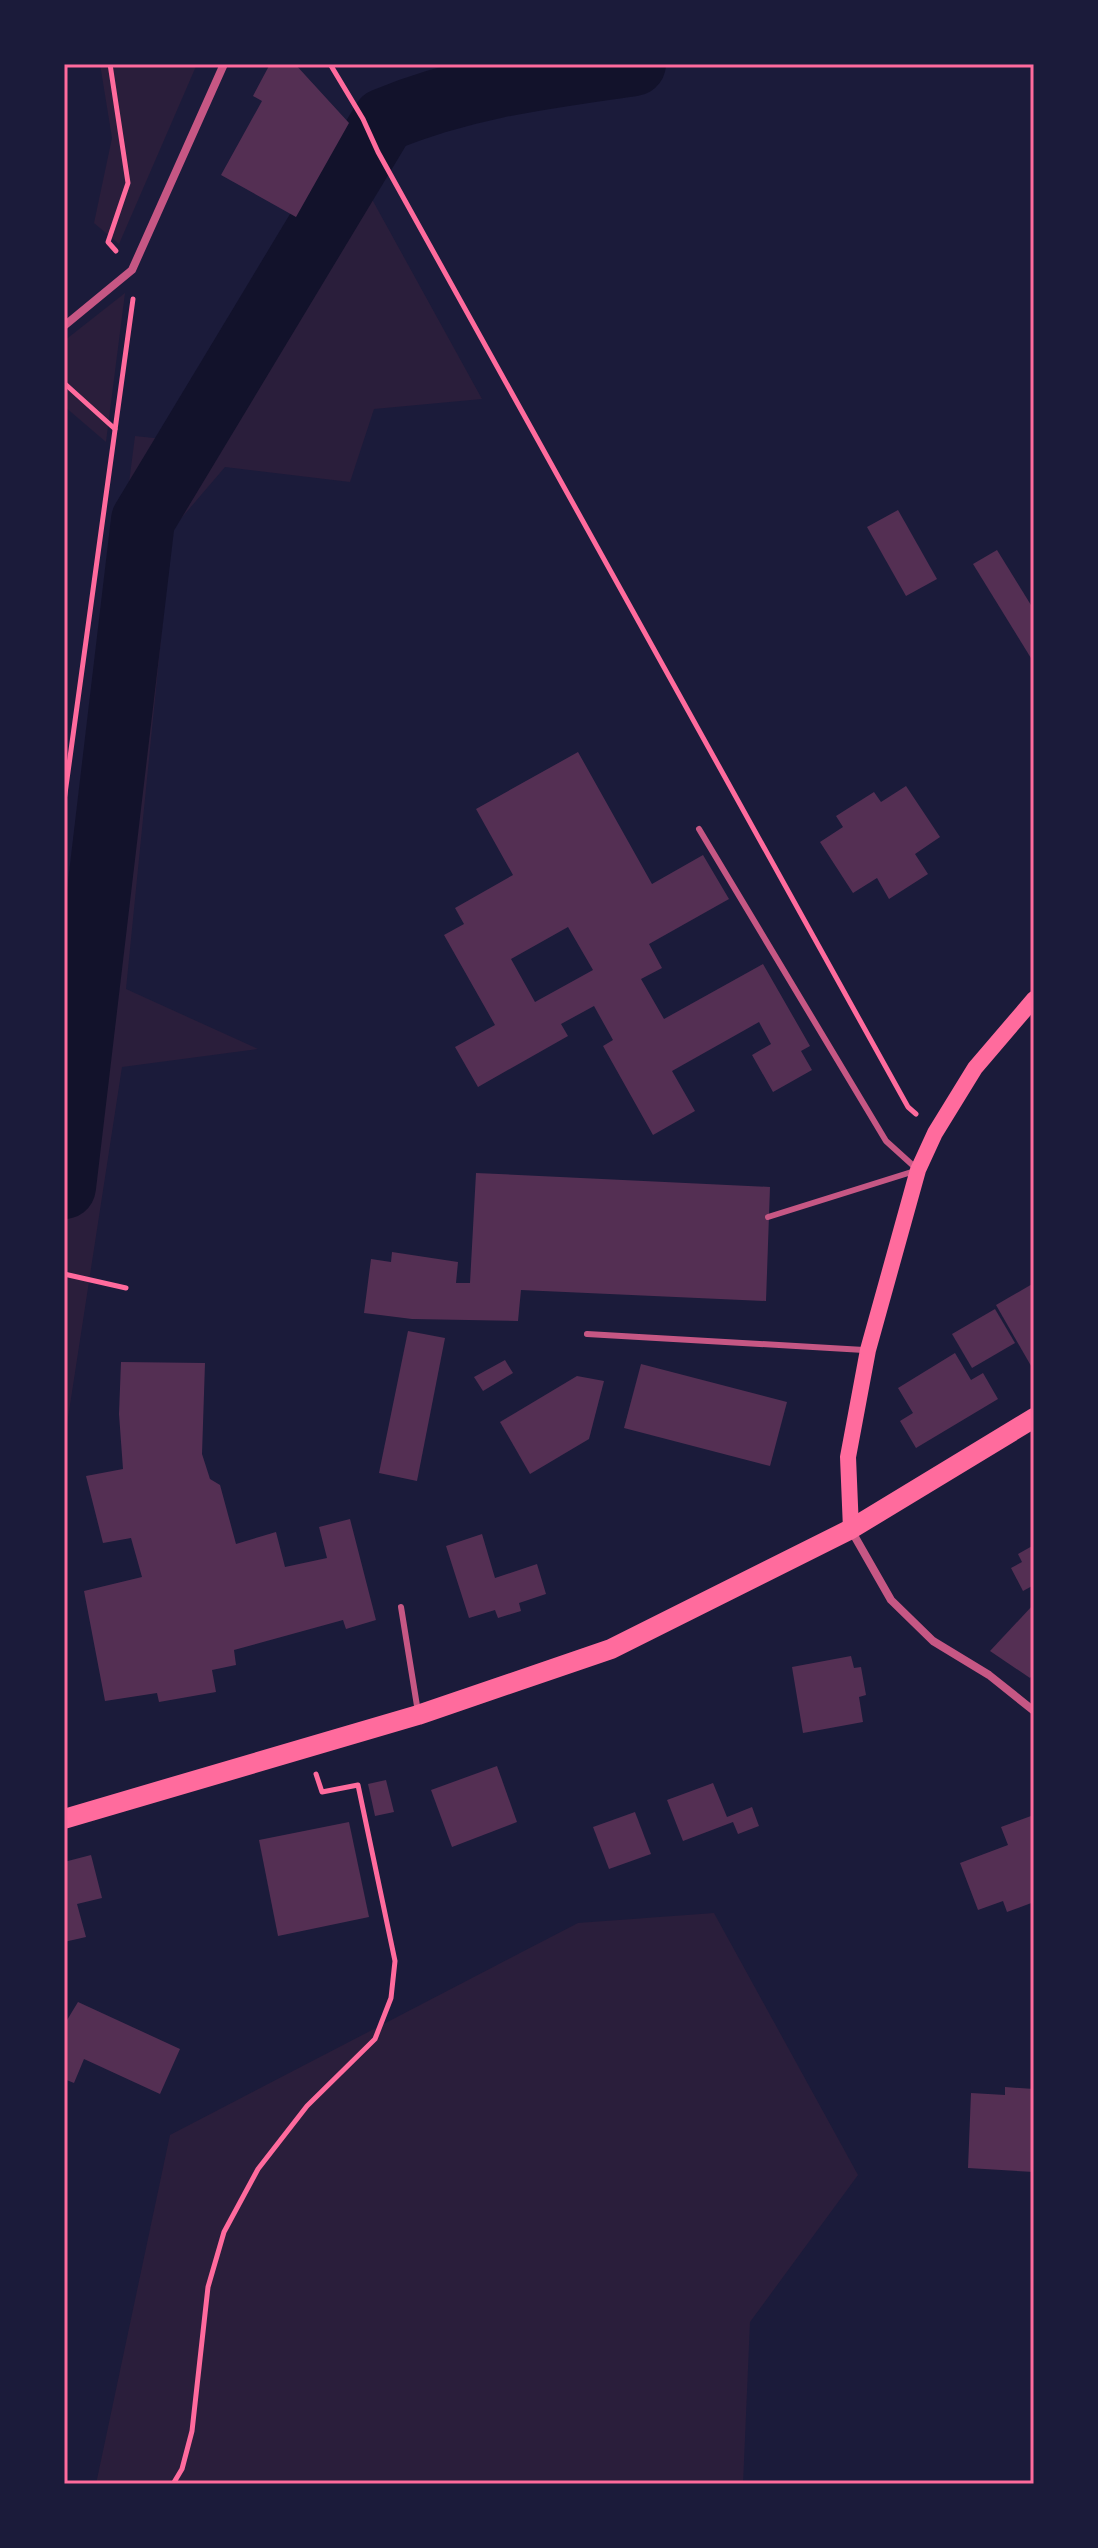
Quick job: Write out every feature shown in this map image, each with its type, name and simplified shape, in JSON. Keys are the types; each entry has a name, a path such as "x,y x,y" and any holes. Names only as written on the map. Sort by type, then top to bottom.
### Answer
{"main road":[{"path":"851,1529 848,1457 868,1350 918,1170 935,1133 975,1068 1034,999"},
{"path":"64,1819 418,1715 611,1649 851,1529 1034,1418"}],"street":[{"path":"64,326 132,270 224,64"},
{"path":"851,1529 891,1600 933,1641 989,1675 1034,1711"}],"lane":[{"path":"699,829 886,1141 918,1170"},
{"path":"768,1217 918,1170"},
{"path":"587,1334 868,1350"},
{"path":"401,1607 418,1715"}],"path":[{"path":"64,801 135,290 132,270 108,242 128,183 110,64"},
{"path":"330,64 908,1107 935,1133"},
{"path":"64,383 116,430"},
{"path":"67,1275 126,1288"},
{"path":"173,2484 182,2469 192,2431 208,2287 224,2232 258,2169 307,2106 375,2039 391,1998 395,1961 358,1785"}],"shaded area":[{"path":"100,64 197,64 119,244 94,223 112,138"},
{"path":"368,192 482,399 374,409 350,482 225,467 172,529 126,989 258,1049 122,1067 64,1444 64,992 135,436 210,444"},
{"path":"125,293 106,442 64,406 64,341"},
{"path":"714,1913 858,2175 750,2322 743,2484 96,2484 170,2135 578,1923"}],"building":[{"path":"270,64 295,64 349,123 296,217 221,175 262,101 253,96"},
{"path":"898,510 937,579 906,596 867,527"},
{"path":"997,550 1034,610 1034,663 973,564"},
{"path":"578,752 652,884 703,855 729,899 649,944 662,968 641,979 664,1019 763,964 810,1046 801,1051 812,1070 773,1092 752,1055 771,1044 759,1022 672,1071 695,1111 653,1135 603,1046 613,1040 594,1006 561,1024 568,1036 478,1087 455,1047 495,1025 444,935 464,924 455,908 513,875 476,809","holes":["568,927 593,970 535,1002 511,959"]},
{"path":"906,786 940,837 915,854 928,874 889,899 877,878 853,893 820,842 843,827 836,816 874,792 881,802"},
{"path":"476,1173 770,1187 766,1301 521,1290 518,1321 412,1319 364,1313 371,1259 391,1262 392,1252 458,1262 456,1283 470,1283"},
{"path":"1034,1283 1034,1371 996,1305"},
{"path":"995,1309 1015,1343 972,1368 952,1334"},
{"path":"408,1331 445,1338 417,1481 379,1473"},
{"path":"955,1353 971,1380 983,1373 998,1399 916,1448 900,1421 913,1413 898,1388"},
{"path":"505,1360 513,1373 483,1391 474,1377"},
{"path":"121,1362 205,1363 202,1454 210,1479 220,1485 236,1544 276,1532 285,1567 327,1558 319,1527 350,1519 376,1620 346,1629 343,1620 234,1650 236,1665 212,1670 216,1692 159,1702 157,1693 105,1701 84,1591 142,1577 131,1538 103,1543 86,1476 123,1469 119,1414"},
{"path":"641,1364 787,1402 770,1466 624,1428"},
{"path":"577,1376 604,1381 589,1439 530,1474 500,1422"},
{"path":"482,1534 495,1578 537,1564 546,1594 519,1603 521,1611 498,1618 495,1610 469,1618 446,1546"},
{"path":"1034,1545 1034,1585 1023,1591 1011,1568 1022,1562 1018,1554"},
{"path":"1034,1604 1034,1673 1030,1678 990,1651"},
{"path":"851,1656 854,1668 861,1667 866,1695 859,1697 863,1722 803,1733 792,1667"},
{"path":"497,1766 517,1822 452,1847 431,1790"},
{"path":"386,1780 394,1812 375,1816 368,1784"},
{"path":"713,1783 727,1817 752,1807 759,1826 738,1834 733,1822 683,1841 667,1800"},
{"path":"635,1812 651,1854 609,1869 593,1827"},
{"path":"1031,1816 1034,1823 1034,1902 1007,1912 1003,1901 978,1910 960,1863 1008,1845 1001,1827"},
{"path":"349,1822 369,1917 278,1936 259,1840"},
{"path":"91,1855 102,1898 77,1904 86,1937 64,1942 64,1862"},
{"path":"78,2002 180,2049 160,2094 84,2059 74,2083 64,2079 64,2025"},
{"path":"1005,2087 1034,2089 1034,2172 968,2168 971,2093 1005,2095"}],"waterway":[{"path":"64,1187 143,520 384,120 476,91 634,64"}]}
